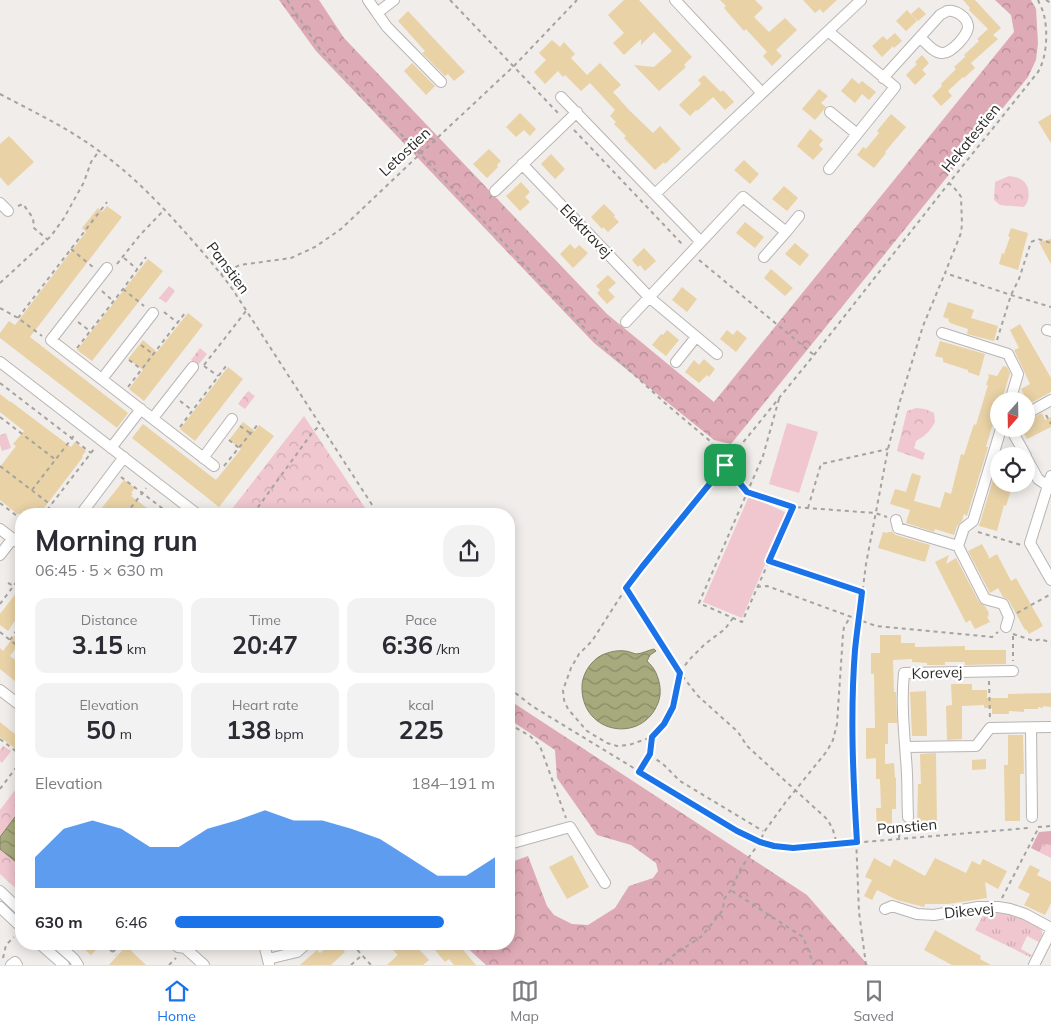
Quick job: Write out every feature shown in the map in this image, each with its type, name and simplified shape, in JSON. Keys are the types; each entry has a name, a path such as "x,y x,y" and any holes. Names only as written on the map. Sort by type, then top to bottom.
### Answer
{"street":[{"path":"368,0 387,27 441,82"},
{"path":"377,13 394,0"},
{"path":"675,0 762,93"},
{"path":"655,194 861,0"},
{"path":"883,78 920,37 940,15 946,11 953,11 959,14 965,19 968,26 966,33 948,52 942,54 935,51 920,37"},
{"path":"828,31 895,87 829,169"},
{"path":"562,96 701,242"},
{"path":"495,191 577,112"},
{"path":"830,112 857,134"},
{"name":"Elektravej","path":"522,164 650,298 717,354"},
{"path":"626,322 743,197 786,232"},
{"path":"764,258 800,216"},
{"path":"104,271 51,340 214,466"},
{"path":"102,379 153,313"},
{"path":"942,333 1008,354 1018,374 1013,392"},
{"path":"676,362 696,337"},
{"path":"0,362 189,508"},
{"path":"153,418 171,394 198,366"},
{"path":"1035,409 1051,400"},
{"path":"111,448 141,409"},
{"path":"203,458 232,419"},
{"path":"958,546 964,528 973,522 998,438"},
{"path":"85,508 124,457"},
{"path":"1035,474 1038,479 1050,481 1047,506 1030,543 1051,580"},
{"path":"896,520 898,528 958,546 986,599 1003,604 1007,622"},
{"path":"0,529 15,540"},
{"path":"0,555 15,544"},
{"name":"Korevej","path":"908,817 904,737 904,674 1013,671"},
{"path":"0,690 15,701"},
{"path":"905,747 976,746 990,728 1051,727"},
{"path":"1031,728 1032,818"},
{"path":"515,842 570,827 605,883"},
{"path":"0,891 15,905"},
{"name":"Dikevej","path":"884,909 892,906 917,914 934,915 978,907 998,907 1025,914 1051,930 1034,965"},
{"path":"0,907 15,921"},
{"path":"47,950 64,965"},
{"path":"64,950 78,965"},
{"path":"187,950 204,965"},
{"path":"268,962 299,950"},
{"path":"11,965 15,962 17,965"}],"path":[{"path":"286,0 321,51 590,334 666,404 710,441 725,465 747,492 793,507 875,513"},
{"path":"450,0 514,66"},
{"name":"Letostien","path":"221,274 240,264 291,258 315,247 341,229 514,66 577,0"},
{"name":"Hekatestien","path":"866,965 859,912 852,736 855,650 866,564 875,513 900,401 923,326 961,233 961,197 949,183 1038,72 1042,64 1045,56 1046,38 1044,14 1038,0"},
{"path":"1046,0 1051,3"},
{"name":"Panstien","path":"0,94 54,122 99,151 144,188 165,209 221,274 374,508"},
{"path":"0,283 48,240 64,218 84,182 91,162 99,151"},
{"path":"732,618 725,629 705,644 688,661 680,673 673,707 664,724 652,737 629,745 617,746 607,743 587,731 568,709 564,700 563,690 571,668 626,588 949,183"},
{"path":"18,318 107,202"},
{"path":"4,207 23,204 33,218 34,228 48,240"},
{"path":"71,249 104,271 111,272 140,235 165,209"},
{"path":"994,349 1011,295 1019,279 1031,242 1038,238 1051,243"},
{"path":"123,257 137,269"},
{"path":"71,356 146,257"},
{"path":"945,273 1051,307"},
{"path":"93,285 113,301"},
{"path":"123,289 159,318 164,312 178,322"},
{"path":"0,308 18,318 40,335 51,340"},
{"path":"218,376 198,366 246,311"},
{"path":"122,395 185,313"},
{"path":"70,315 90,331"},
{"path":"134,339 153,354"},
{"path":"122,354 141,369"},
{"path":"174,434 226,366"},
{"path":"0,383 91,453"},
{"path":"171,394 192,410"},
{"path":"780,397 763,456 699,603 742,622 793,507"},
{"path":"0,417 56,460"},
{"path":"214,466 225,466 258,423"},
{"path":"32,490 82,425"},
{"path":"257,508 312,433 320,425"},
{"path":"49,508 101,440"},
{"path":"808,508 821,464 888,449"},
{"path":"0,466 51,505"},
{"path":"80,468 83,471"},
{"path":"119,475 162,508"},
{"path":"131,508 153,480"},
{"path":"0,503 15,514"},
{"path":"964,528 1020,545 1030,543"},
{"path":"769,561 862,592"},
{"path":"0,604 14,586 8,583"},
{"path":"757,587 767,586 876,626 992,636 1007,622 1051,594"},
{"path":"626,588 680,673 698,696 738,732 747,746 828,820 837,844"},
{"path":"659,965 702,936 723,910 724,899 731,890 741,868 760,842 764,832 827,751 833,740 837,724 843,634 844,627 851,616"},
{"path":"0,632 15,644"},
{"path":"10,640 15,633"},
{"path":"1013,671 1012,634 1034,641 1041,639 1051,642"},
{"path":"989,672 990,728"},
{"name":"Panstien","path":"515,693 532,706 737,831 760,842 774,846 793,848 1051,826"},
{"path":"515,727 530,736 540,746 570,827"},
{"path":"639,772 650,754 652,737"},
{"path":"0,739 15,750"},
{"path":"650,754 680,781 764,832"},
{"path":"0,789 15,769"},
{"path":"998,907 1039,827"},
{"path":"731,890 803,937 814,965"},
{"path":"1,965 6,945 13,938"},
{"path":"111,950 116,955"},
{"path":"357,950 371,965"},
{"path":"351,965 362,955"}],"green space":[{"path":"279,0 319,0 344,38 607,314 714,402 1014,32 1011,15 995,0 1031,0 1036,9 1038,43 1036,60 1028,77 731,444 714,440 594,343 316,51"},
{"path":"1009,176 1020,179 1027,185 1029,197 1024,207 1000,205 994,200 995,182"},
{"path":"169,286 175,291 166,303 159,298"},
{"path":"200,348 207,354 198,365 191,360"},
{"path":"248,391 255,396 245,409 238,404"},
{"path":"916,408 934,413 935,422 927,433 916,441 914,448 925,453 923,460 897,451 907,411"},
{"path":"304,416 365,508 233,508"},
{"path":"787,423 818,432 799,493 769,484"},
{"path":"6,433 11,448 2,451 0,435"},
{"path":"749,496 787,513 742,618 703,602"},
{"path":"515,704 807,895 868,965 486,965 470,950 515,950 515,861 528,856 547,906 554,915 572,924 588,925 615,908 629,886 653,878 658,871 656,863 631,845 597,835 557,778 555,750 515,723"},
{"path":"3,746 11,751 2,763 0,761 0,750"},
{"path":"15,790 15,888 0,874 0,810"},
{"path":"1051,831 1051,845 1043,844 1039,852 1031,848 1039,832"},
{"path":"1043,844 1051,845 1051,858 1039,852"},
{"path":"985,912 999,912 1011,915 1039,928 1042,931 1042,935 1039,942 1027,936 1021,949 1032,955 1030,957 975,930"}],"water":[{"path":"654,649 656,651 650,655 647,661 656,673 660,691 658,703 650,716 640,724 627,728 614,728 602,724 592,716 585,704 582,689 583,679 590,665 602,655 613,652 626,651 636,654"},
{"path":"15,817 15,861 0,849 0,837"}],"building":[{"path":"624,0 639,0 692,57 684,65 686,67 659,91 634,65 654,67 672,51 654,32 641,45 641,39 624,55 613,43 624,33 608,15"},
{"path":"720,0 755,0 763,8 754,17 769,32 785,18 797,30 776,50 782,56 772,66 763,56 767,52 746,29 744,31 724,8 726,6"},
{"path":"803,0 837,0 823,13 820,9 815,13"},
{"path":"963,0 975,0 1001,28 993,35 998,39 971,63 975,68 948,91 952,96 941,106 932,96 956,69 954,67 965,57 967,59 964,55 979,41 977,39 988,29 969,10 970,8"},
{"path":"919,7 926,14 918,21 911,14"},
{"path":"907,10 917,21 906,31 896,21"},
{"path":"408,11 465,72 454,81 448,74 445,76 422,53 425,51 398,21"},
{"path":"895,33 902,41 894,48 893,46 882,57 872,46 883,36 887,40"},
{"path":"552,40 560,47 564,42 575,54 571,58 587,75 600,63 621,85 613,92 629,110 653,133 660,126 681,149 665,164 664,162 655,170 624,138 626,136 614,124 616,122 610,116 615,110 590,83 581,91 565,75 563,77 558,71 545,84 534,72 546,60 539,53"},
{"path":"922,55 929,63 922,70 915,62"},
{"path":"412,63 435,86 426,95 404,71"},
{"path":"917,64 926,74 915,85 906,75"},
{"path":"704,75 721,92 723,90 734,102 725,110 713,97 690,116 679,105 701,84 698,80"},
{"path":"852,78 859,84 862,81 876,92 869,100 862,94 855,103 841,91"},
{"path":"819,89 828,96 821,103 826,107 815,120 802,109"},
{"path":"520,113 536,129 530,136 524,130 516,137 506,127"},
{"path":"891,114 906,127 874,168 857,155 863,147 866,149 879,133 877,131"},
{"path":"1051,114 1051,143 1038,122"},
{"path":"810,129 823,140 819,145 823,149 813,160 797,146"},
{"path":"9,136 34,162 8,186 0,177 0,144"},
{"path":"489,149 501,161 487,178 473,164"},
{"path":"551,154 565,169 555,179 541,164"},
{"path":"744,160 759,174 750,184 734,170"},
{"path":"521,182 530,192 525,197 530,202 520,211 506,196"},
{"path":"784,186 798,198 787,211 772,199"},
{"path":"604,204 619,222 608,232 603,227 602,229 591,217"},
{"path":"107,206 122,217 30,337 128,413 117,428 0,338 0,333 9,321 15,325 86,232 82,228 98,208 102,212"},
{"path":"745,222 764,237 755,248 736,233"},
{"path":"1011,228 1028,233 1018,270 999,264 1010,237 1008,236"},
{"path":"1051,239 1051,264 1039,242"},
{"path":"795,243 809,255 800,266 785,254"},
{"path":"570,244 575,249 579,245 588,253 573,268 560,254"},
{"path":"644,248 656,261 645,271 632,260"},
{"path":"148,259 163,271 92,361 77,350"},
{"path":"771,269 793,288 785,296 764,278"},
{"path":"608,275 616,283 608,290 615,297 607,304 597,293 600,290 596,286"},
{"path":"682,287 697,299 687,312 672,300"},
{"path":"948,302 974,310 971,318 998,326 994,341 967,334 968,329 950,323 949,319 943,317"},
{"path":"188,313 203,325 144,401 129,389 143,370 128,359 143,340 157,352"},
{"path":"1020,324 1051,378 1051,392 1035,401 1035,392 1023,392 1021,389 1030,384 1014,350 1019,348 1010,330"},
{"path":"667,330 679,340 666,356 652,345"},
{"path":"727,330 733,335 737,330 747,338 736,352 720,339"},
{"path":"940,341 985,354 979,376 968,372 968,370 943,362 943,358 935,356"},
{"path":"704,359 715,369 709,377 707,375 699,383 685,372 694,360 699,365"},
{"path":"1003,366 1007,367 1010,373 1004,392 990,392 990,433 986,447 988,447 967,516 964,514 954,535 935,529 934,532 906,523 910,510 890,504 895,489 906,492 912,473 921,476 914,501 940,508 945,492 951,494 961,454 964,455 974,424 976,425 988,385 986,385 988,374 997,376"},
{"path":"228,367 243,379 195,441 180,429"},
{"path":"0,394 71,447 75,442 86,451 44,508 15,508 15,512 0,500 0,467 16,446 13,444 24,431 0,412"},
{"path":"1042,413 1045,420 1051,417 1051,427 1035,435 1035,416"},
{"path":"243,422 255,431 259,425 274,436 219,507 132,438 143,424 216,480 241,449 229,440"},
{"path":"124,480 135,488 131,496 147,508 102,508"},
{"path":"990,490 990,492 1010,492 1006,506 1004,505 997,531 979,526"},
{"path":"891,531 896,535 930,545 925,562 878,548 883,532"},
{"path":"982,544 989,557 988,559 997,554 1011,581 1016,578 1043,626 1029,634 1009,601 1003,597 998,588 990,593 968,551"},
{"path":"949,555 946,564 956,558 979,602 985,606 989,613 987,617 990,622 975,629 970,620 966,623 935,562"},
{"path":"15,595 15,620 8,631 0,625 0,614"},
{"path":"15,635 15,649 10,656 15,660 15,681 0,669 0,648 3,651"},
{"path":"880,635 901,635 901,643 915,643 915,647 965,646 965,650 1006,650 1006,664 965,665 965,662 945,662 945,665 927,665 927,663 912,662 912,659 893,660 897,723 888,723 888,744 885,744 885,764 894,763 896,778 896,809 892,809 892,829 877,829 876,808 881,808 880,779 876,779 876,758 866,759 866,728 875,728 874,674 871,674 871,653 880,653"},
{"path":"951,684 972,684 972,690 987,690 987,698 1008,698 1008,694 1051,693 1051,707 1043,706 1043,708 1038,707 1038,709 1024,709 1024,712 1009,711 1009,714 992,714 992,708 984,708 984,705 962,706 962,739 947,740 946,706 952,705"},
{"path":"926,691 927,736 912,736 910,692"},
{"path":"0,722 15,734 15,748 0,737"},
{"path":"1008,735 1023,735 1024,774 1020,774 1020,821 1005,821 1004,765 1008,765"},
{"path":"936,753 937,827 917,828 918,784 921,784 920,754"},
{"path":"986,759 986,769 972,770 972,760"},
{"path":"572,855 589,887 567,899 549,867"},
{"path":"874,858 890,867 894,859 925,876 935,858 966,873 972,861 980,865 983,859 1007,871 998,889 985,882 987,898 948,904 925,904 924,907 897,900 877,890 872,900 864,896 872,880 865,877"},
{"path":"1030,865 1040,870 1037,875 1051,882 1051,903 1045,915 1024,905 1030,894 1018,888"},
{"path":"935,930 981,956 980,959 991,965 952,965 924,950"},
{"path":"85,950 96,950 91,955"},
{"path":"122,950 130,950 146,965 109,965"},
{"path":"317,950 320,953 323,950 343,950 345,952 331,965 300,965"},
{"path":"393,950 420,950 429,960 423,965 387,965 398,955"},
{"path":"435,950 463,950 476,965 454,965 449,959 445,962"}],"route":[{"path":"725,465 747,492 793,507 769,561 862,592 855,650 852,736 857,842 793,848 760,842 737,831 639,772 650,754 652,737 664,724 673,707 680,673 626,588 725,465"}]}
